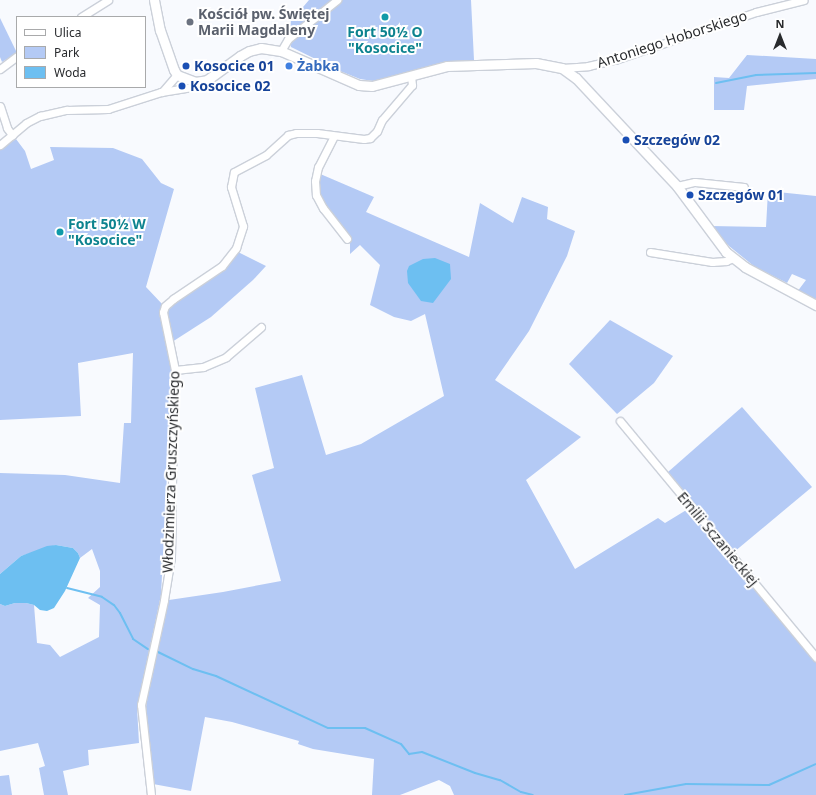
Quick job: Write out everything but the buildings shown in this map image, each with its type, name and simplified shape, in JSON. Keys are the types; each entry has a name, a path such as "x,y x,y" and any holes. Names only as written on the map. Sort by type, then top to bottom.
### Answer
{"street":[{"path":"82,16 108,0"},
{"path":"154,0 160,30 177,75 195,82 207,80"},
{"path":"281,50 288,39 337,0"},
{"name":"Antoniego Hoborskiego","path":"562,68 588,66 615,60 756,12 804,0"},
{"path":"0,145 26,123 53,112 67,110 108,109 162,92 198,86 249,51 265,48 281,50 359,85 372,86 446,66 536,63 562,68 576,78 677,186 726,252 733,258 816,305"},
{"path":"0,69 16,57"},
{"path":"162,92 177,75"},
{"name":"Włodzimierza Gruszczyńskiego","path":"151,795 141,705 164,600 171,557 173,414 176,370 163,312 165,306 222,266 236,248 243,226 231,187 234,172 266,155 288,135 304,132 364,139 370,138 377,132 382,120 412,85 411,76"},
{"path":"0,106 12,135"},
{"path":"334,136 318,167 315,181 316,195 323,208 347,239"},
{"path":"677,186 695,182 744,187"},
{"path":"650,252 712,262 726,261 733,258"},
{"path":"176,370 203,367 226,357 261,327"},
{"name":"Emilii Sczanieckiej","path":"620,421 816,657"}],"green space":[{"path":"309,0 471,0 474,60 443,65 373,81 360,79 291,47 287,26"},
{"path":"0,18 16,54 2,62 0,57"},
{"path":"747,55 816,59 816,79 747,86 744,110 714,110 714,77 729,78"},
{"path":"16,139 25,151 31,169 54,160 50,147 113,148 142,159 161,183 174,189 146,287 163,305 159,312 168,346 172,373 161,595 137,707 139,743 88,750 89,765 63,771 68,795 44,795 39,768 45,766 38,743 0,751 0,604 5,606 15,603 34,605 37,643 50,645 60,657 99,637 100,605 88,598 100,587 100,571 92,549 80,558 78,553 73,548 56,545 21,556 0,574 0,473 65,475 120,483 124,423 131,423 133,353 78,363 81,416 0,420 0,149"},
{"path":"318,173 374,197 366,212 469,257 480,203 513,223 522,197 548,207 547,219 575,231 567,256 529,331 495,380 581,437 526,480 575,569 658,518 665,523 688,509 816,662 816,795 454,795 450,786 439,780 400,795 372,795 374,759 313,749 298,744 299,741 232,722 205,717 191,791 153,784 146,707 155,655 169,600 281,581 252,475 274,468 255,388 302,375 326,455 361,444 444,396 425,314 411,321 394,317 370,305 380,265 360,245 350,254 350,239 317,194"},
{"path":"768,191 816,196 816,304 797,292 806,280 792,274 787,283 755,267 729,246 711,226 766,227"},
{"path":"236,251 266,266 253,280 211,317 172,342 164,313 169,304"},
{"path":"610,320 673,356 654,383 617,414 569,364"},
{"path":"742,407 812,487 734,552 668,472"},
{"path":"9,775 12,795 0,795 0,776"}],"water":[{"path":"435,258 450,264 451,279 433,303 421,301 408,283 407,271 409,266 423,259"},
{"path":"56,545 73,548 78,553 80,558 65,591 54,608 47,611 40,610 34,605 26,603 15,603 5,606 0,604 0,574 21,556 47,546"}],"waterway":[{"path":"716,83 756,75 816,73"},
{"path":"67,588 102,597 114,605 120,613 133,639 148,649"},
{"path":"158,652 193,669 216,676 328,728 365,728 401,744 409,754 422,752 475,773 500,780 521,792 533,795"},
{"path":"625,795 686,784 769,785 816,764"}],"place":[{"name":"Fort 50½ O \"Kosocice\"","path":"385,17"},
{"name":"Kościół pw. Świętej Marii Magdaleny","path":"190,22"},
{"name":"Kosocice 01","path":"186,66"},
{"name":"Żabka","path":"289,66"},
{"name":"Kosocice 02","path":"182,86"},
{"name":"Szczegów 02","path":"626,140"},
{"name":"Szczegów 01","path":"690,195"},
{"name":"Fort 50½ W \"Kosocice\"","path":"60,232"}]}
